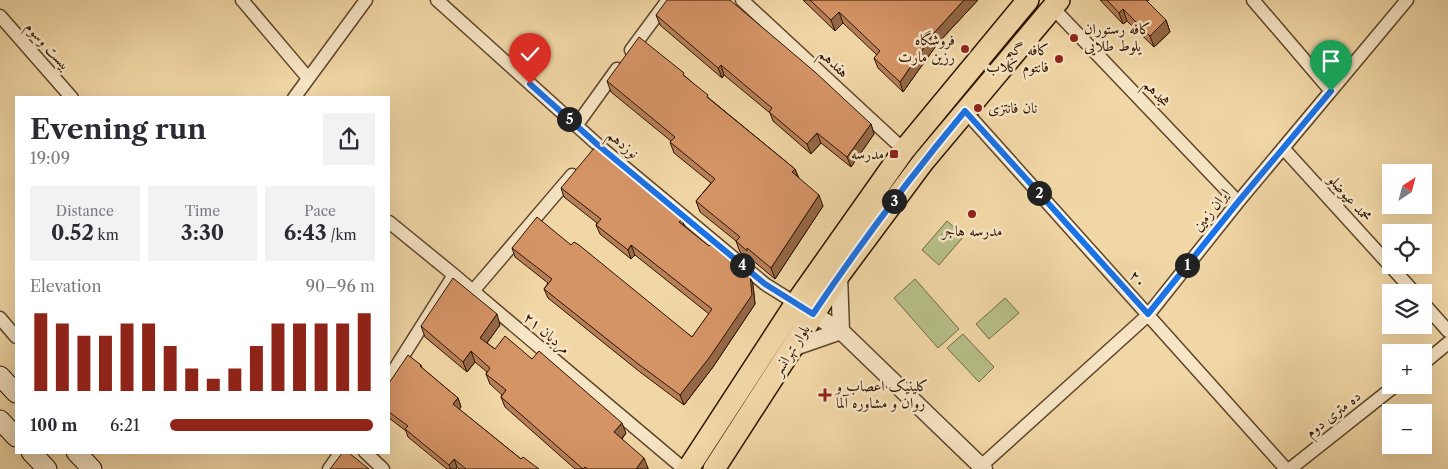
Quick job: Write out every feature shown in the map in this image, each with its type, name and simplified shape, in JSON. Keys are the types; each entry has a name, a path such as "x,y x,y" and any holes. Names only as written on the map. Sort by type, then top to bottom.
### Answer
{"main road":[{"name":"بلوار تهرانسر","path":"686,469 784,322 804,309 819,288 904,150 1028,0"},
{"name":"بلوار تهرانسر","path":"819,288 839,275 923,162 1052,2"},
{"name":"بلوار تهرانسر","path":"714,469 797,340 804,309"},
{"path":"784,322 790,318 796,318 801,322 797,340"},
{"path":"0,376 15,392"},
{"path":"0,420 15,436"},
{"path":"78,454 92,469"},
{"path":"32,459 48,469"}],"street":[{"path":"242,0 308,78"},
{"path":"295,96 366,0"},
{"name":"نوزدهم","path":"437,0 576,126 594,148 765,284 804,309"},
{"path":"576,126 668,0"},
{"name":"هفدهم","path":"742,0 904,150"},
{"path":"1253,0 1331,91"},
{"name":"ایران زمین","path":"982,468 1148,314 1238,202 1407,0"},
{"name":"هجدهم","path":"1052,2 1238,202"},
{"name":"بیست وسوم","path":"0,16 70,96"},
{"name":"۲۰","path":"965,111 1286,469"},
{"name":"محمد عیوضلو","path":"1283,148 1407,284"},
{"path":"473,291 579,166"},
{"name":"۲۱ مردیان","path":"390,223 686,469"},
{"path":"390,376 454,275"},
{"path":"839,275 841,331"},
{"path":"804,309 841,331 982,468"},
{"path":"1432,313 1448,331"},
{"path":"0,318 15,336"},
{"path":"797,340 841,331"},
{"path":"1432,357 1448,344"},
{"name":"ده متری دوم","path":"1290,469 1385,394"},
{"path":"329,469 340,454"},
{"path":"367,454 383,469"}],"green space":[{"path":"947,221 964,236 939,265 922,250"},
{"path":"915,279 959,329 938,348 894,298"},
{"path":"1005,298 1019,313 989,339 976,324"},
{"path":"963,334 994,367 979,382 947,348"}],"building":[{"path":"667,0 730,0 815,72 871,124 847,157 817,133 807,144 769,112 772,108 721,65 718,68 656,15"},
{"path":"810,0 964,0 934,33 900,82 874,58 880,51 839,12 831,20"},
{"path":"1107,0 1146,0 1166,20 1150,36 1123,9 1119,13"},
{"path":"639,37 684,73 683,75 708,95 707,97 795,169 792,172 819,195 771,268 747,248 747,251 736,241 740,237 696,201 715,179 670,142 675,137 607,81"},
{"path":"595,147 682,219 679,222 709,246 711,244 750,275 752,295 709,358 680,395 544,289 552,279 512,248 537,217 571,245 574,242 579,245 692,337 712,309 631,245 628,250 596,225 601,219 561,188"},
{"path":"453,278 497,314 480,338 495,349 505,336 532,359 539,351 622,423 614,432 644,458 636,469 588,469 585,467 583,469 501,397 506,390 486,374 490,368 471,351 463,362 421,326"},
{"path":"408,355 458,398 453,404 521,459 523,457 539,469 466,469 454,459 449,465 405,429 408,426 390,413 390,382"},
{"path":"341,454 350,454 369,469 330,469"}],"place":[{"name":"کافه رستوران يلوط طلایی","path":"1074,38"},
{"name":"فروشگاه رزین مارت","path":"965,49"},
{"name":"کافه گیم فانتوم کلاب","path":"1059,59"},
{"name":"نان فانتزی","path":"978,108"},
{"name":"مدرسه","path":"894,154"},
{"name":"مدرسه هاجر","path":"972,214"},
{"name":"کلینیک اعصاب و روان و مشاوره آلما","path":"825,395"}],"route":[{"path":"530,84 598,145 765,284 813,314 839,275 923,162 965,111 1148,314 1331,91"}]}
